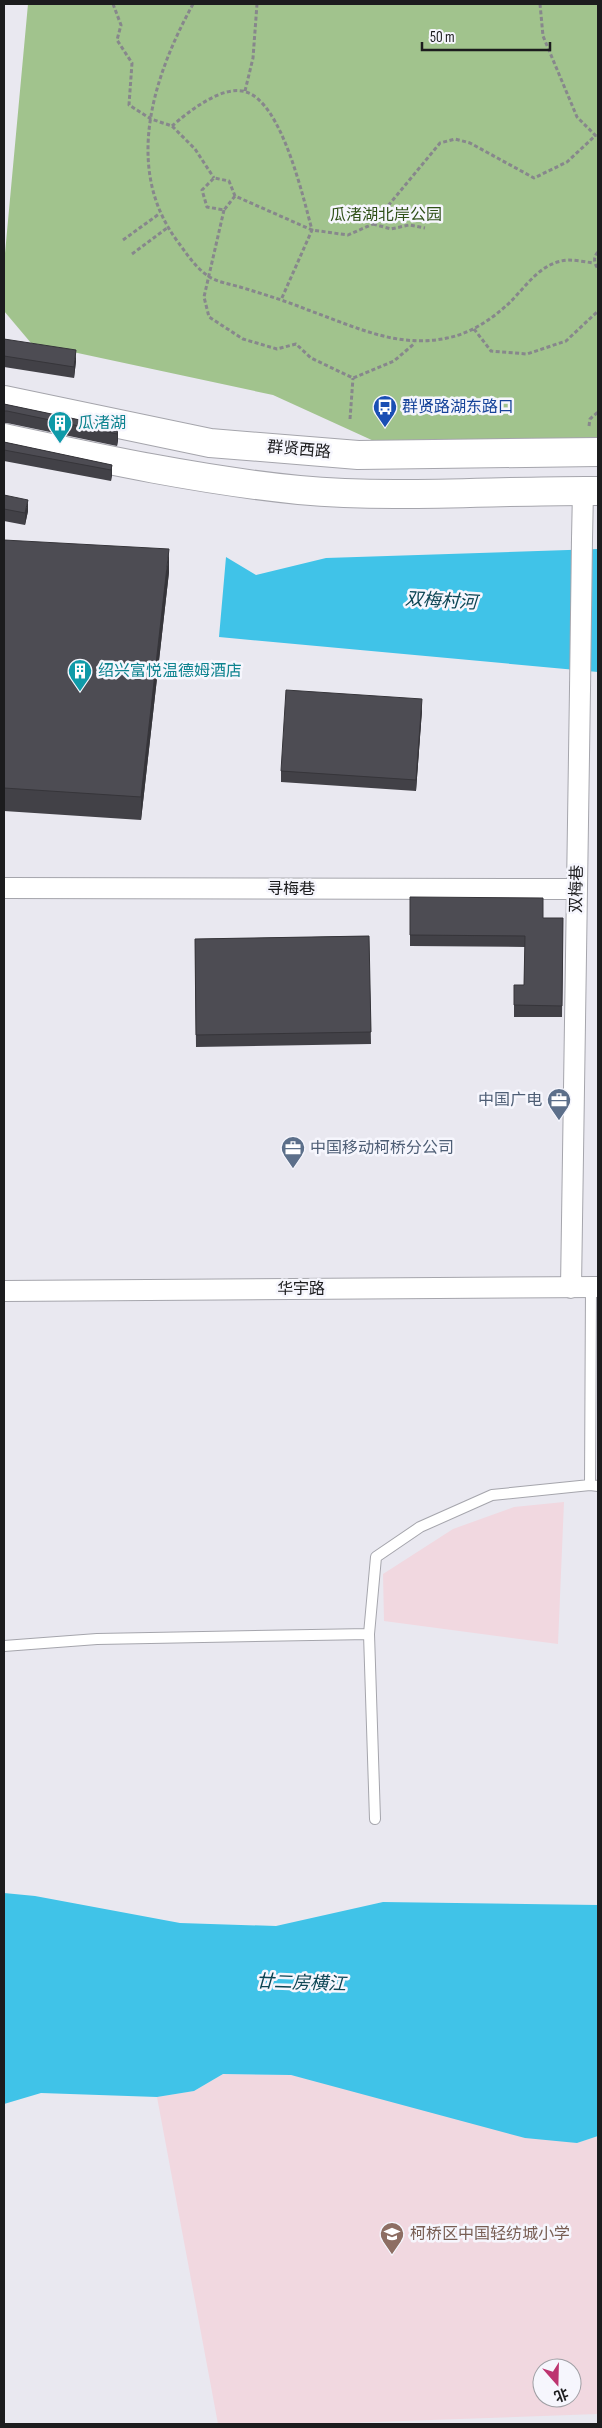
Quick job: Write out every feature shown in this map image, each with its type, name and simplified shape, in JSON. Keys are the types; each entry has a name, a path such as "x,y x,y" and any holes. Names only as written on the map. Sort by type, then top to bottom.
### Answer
{"main road":[{"name":"群贤西路","path":"4,400 210,443 358,454 598,452"},
{"path":"4,438 170,473 300,490 372,493 590,491"}],"street":[{"name":"双梅巷","path":"571,1288 582,539 590,491"},
{"name":"寻梅巷","path":"4,888 578,889"},
{"name":"华宇路","path":"4,1291 595,1287"}],"lane":[{"path":"376,1819 369,1634 376,1557 420,1527 492,1495 594,1485 595,1287"},
{"path":"4,1646 97,1639 369,1634"}],"path":[{"path":"113,4 121,25 117,40 132,63 129,105 151,120 172,126 195,149 214,178 229,182 235,196 312,230 348,235 373,224 440,143 455,139 470,143 534,178 567,162 597,136 577,117 543,36 540,4"},
{"path":"193,4 161,72 151,120 147,158 152,191 159,214 194,264 209,277 281,300 378,335 415,342 447,338 474,330 506,307 541,269 567,260 594,263"},
{"path":"245,91 253,58 257,4"},
{"path":"172,126 190,110 208,100 233,91 245,91 256,97 286,141 312,230 281,300"},
{"path":"214,178 202,190 207,206 224,210"},
{"path":"235,196 224,210 204,297 209,317 243,339 277,350 296,344 311,358 353,378 394,361 415,342"},
{"path":"123,240 159,214"},
{"path":"373,224 391,229 409,225 425,228"},
{"path":"132,254 167,228"},
{"path":"598,252 595,255 594,263 598,269"},
{"path":"474,330 491,351 528,354 566,341 598,311"},
{"path":"350,419 353,378"},
{"path":"589,426 590,418 598,412"}],"shaded area":[{"path":"564,1502 558,1644 384,1621 383,1574 453,1529 514,1507"},
{"name":"柯桥区中国轻纺城小学","path":"223,2074 291,2075 577,2143 598,2136 598,2414 317,2424 218,2424 157,2097 194,2091"}],"green space":[{"name":"瓜渚湖北岸公园","path":"28,4 598,4 598,442 387,447 273,395 31,343 4,311 4,264"}],"water":[{"name":"双梅村河","path":"598,549 598,672 219,637 226,557 256,575 326,558"},
{"name":"廿二房横江","path":"4,1893 35,1896 180,1923 276,1926 383,1902 598,1905 598,2136 577,2143 525,2138 291,2075 223,2074 194,2091 157,2097 41,2093 4,2104"}],"building":[{"path":"4,339 76,350 74,367 4,356"},
{"path":"4,404 118,428 117,434 4,411"},
{"path":"4,442 112,465 111,470 4,450"},
{"path":"4,495 28,500 25,513 4,509"},
{"name":"绍兴富悦温德姆酒店","path":"4,540 169,549 141,797 4,788"},
{"path":"286,690 422,699 416,780 281,771"},
{"path":"410,897 543,898 543,918 563,918 562,1006 514,1005 514,985 524,985 525,936 410,935"},
{"path":"369,936 371,1032 196,1035 195,939"}],"place":[{"name":"群贤路湖东路口","path":"385,428"},
{"name":"瓜渚湖","path":"60,444"},
{"name":"绍兴富悦温德姆酒店","path":"80,692"},
{"name":"中国广电","path":"559,1121"},
{"name":"中国移动柯桥分公司","path":"293,1169"},
{"name":"柯桥区中国轻纺城小学","path":"392,2255"}]}
